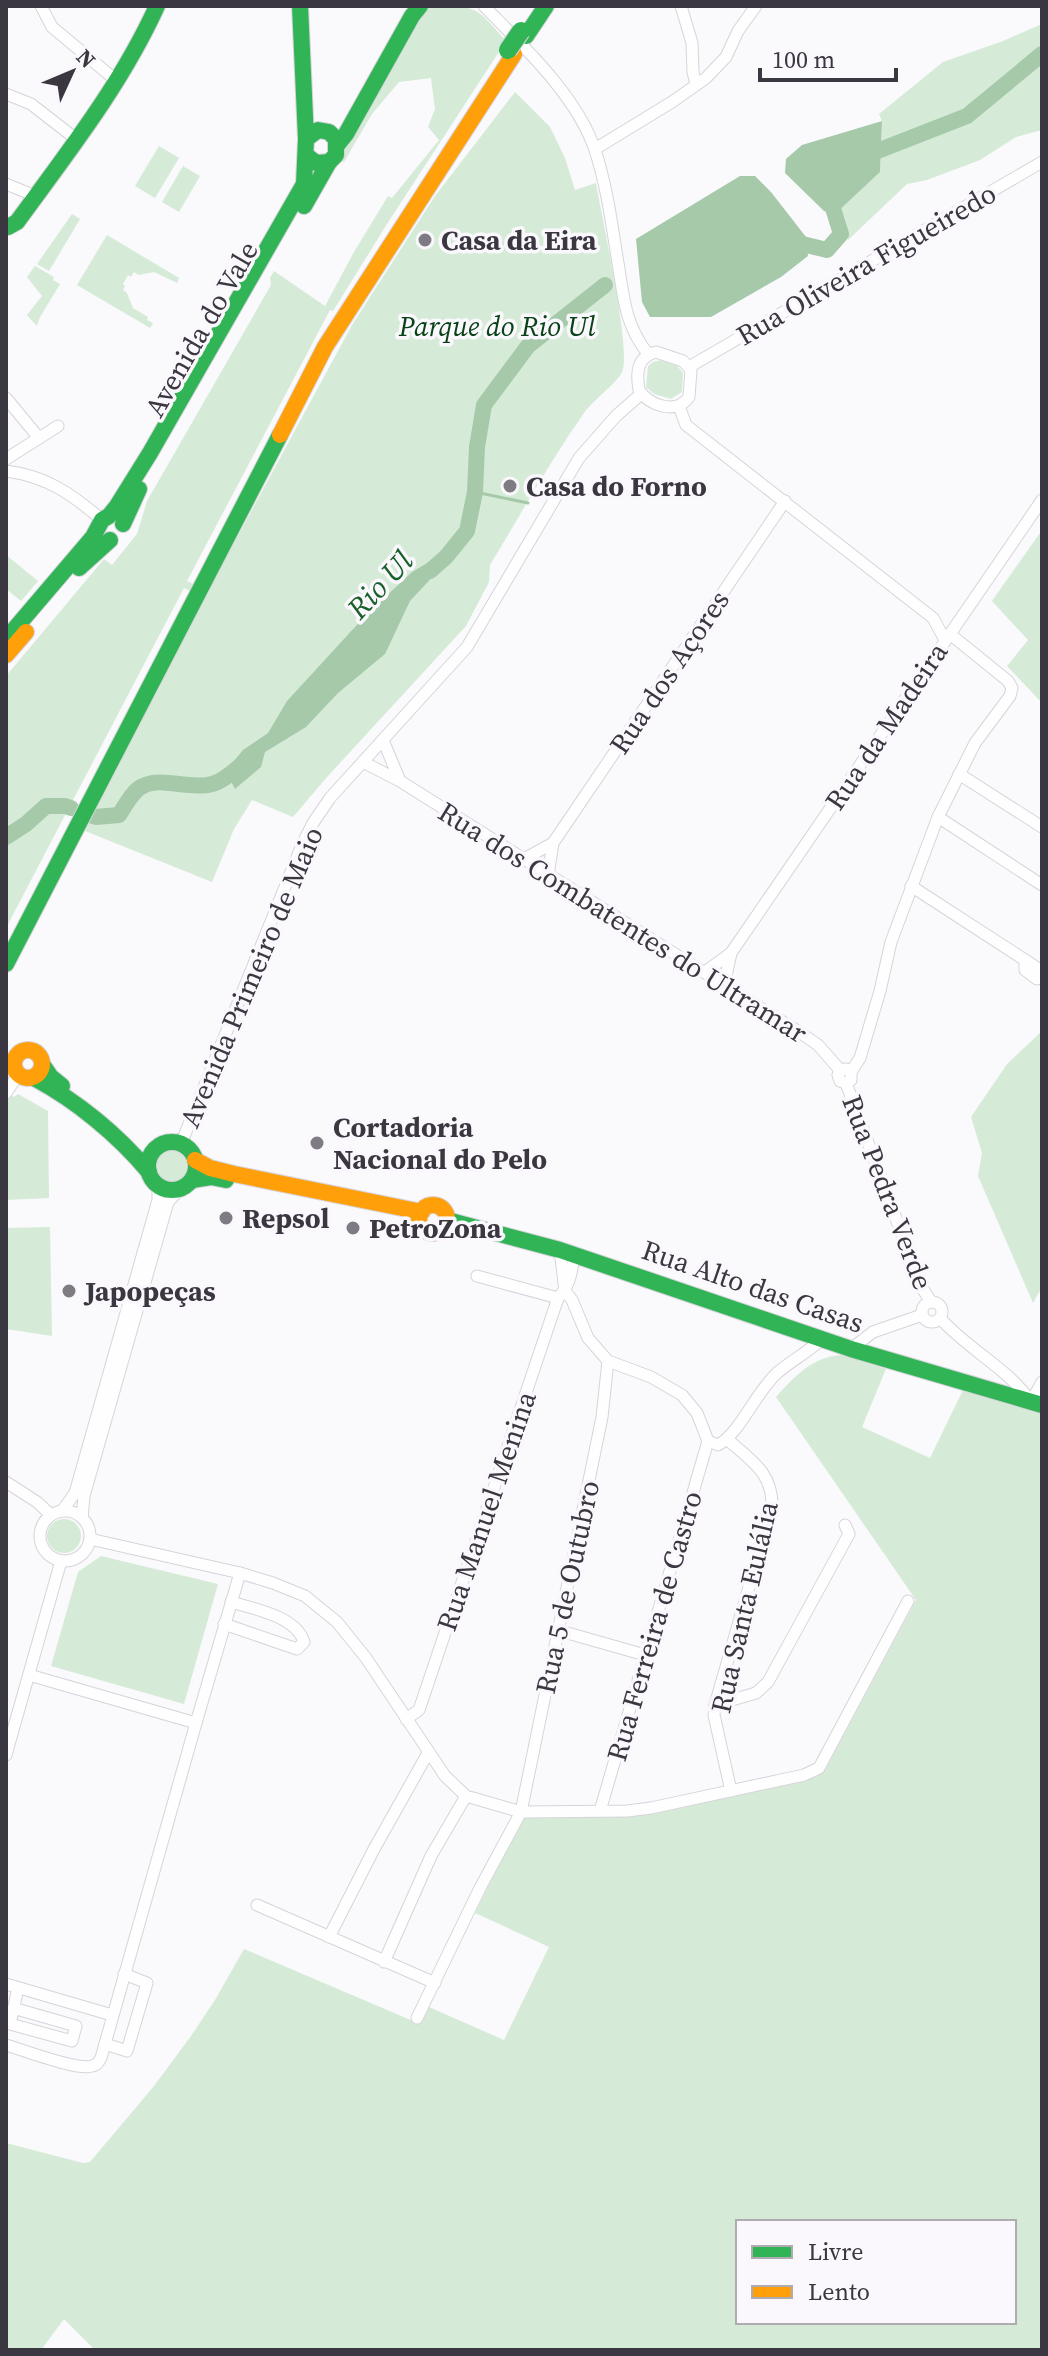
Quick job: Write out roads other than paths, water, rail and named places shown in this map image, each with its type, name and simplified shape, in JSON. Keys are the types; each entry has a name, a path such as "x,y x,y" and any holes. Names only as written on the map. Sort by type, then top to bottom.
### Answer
{"main road":[{"path":"7,228 17,222 74,137 124,58 150,6"},
{"path":"7,228 10,218 28,193 129,62 157,6"},
{"path":"300,6 306,147 313,162 329,162"},
{"path":"308,6 312,117 330,135"},
{"name":"Avenida do Vale","path":"330,135 341,123 406,6"},
{"name":"Avenida do Vale","path":"6,655 85,562 109,525 300,191 307,169 306,147 313,132 346,134 420,6"},
{"path":"6,945 320,343 371,260 523,34 538,6"},
{"path":"523,34 546,6"},
{"path":"6,964 325,347 511,52"},
{"name":"Avenida do Vale","path":"6,639 93,537 133,499 329,162 336,155 330,135"},
{"path":"31,1072 39,1056 32,1051 11,1051 13,1064 31,1072 51,1077 127,1137 142,1145 174,1142 187,1148 195,1160 210,1168 421,1216"},
{"path":"31,1072 139,1159 154,1179 173,1190 211,1177 421,1216"},
{"path":"154,1179 150,1156 160,1145"},
{"path":"186,1185 195,1174 195,1160"},
{"name":"Rua Alto das Casas","path":"421,1216 424,1229 431,1233 440,1231 447,1220 567,1253 851,1349 1037,1403"}],"street":[{"path":"41,6 52,27 112,77"},
{"path":"484,6 569,99 595,149 625,310 635,338 648,354"},
{"path":"681,6 692,43 696,84"},
{"path":"595,149 672,102 717,68 756,6"},
{"path":"6,94 31,104 74,137"},
{"name":"Rua Oliveira Figueiredo","path":"689,367 1042,162"},
{"path":"6,184 28,193"},
{"path":"661,352 683,361 689,367 692,375 689,397 679,406 669,408 641,394 639,364 648,354 661,352"},
{"name":"Avenida Primeiro de Maio","path":"181,1144 302,845 330,798 467,647 579,458 616,416 641,394"},
{"path":"6,398 39,438"},
{"path":"679,406 686,425 933,618 1008,681 1012,688 1010,696 975,743 938,817 891,942 860,1058 846,1075"},
{"path":"6,459 58,426"},
{"path":"6,471 18,472 56,486 73,495 109,525"},
{"name":"Rua da Madeira","path":"705,972 731,953 1042,500"},
{"name":"Rua dos Açores","path":"548,875 553,843 785,501"},
{"path":"933,618 950,633"},
{"path":"383,740 400,781"},
{"name":"Rua dos Combatentes do Ultramar","path":"363,762 400,781 818,1045 846,1075"},
{"path":"959,774 1042,827"},
{"path":"938,817 1042,885"},
{"name":"Rua dos Açores","path":"524,859 553,843"},
{"path":"911,886 1025,962 1029,975 1037,979 1042,974"},
{"name":"Rua da Madeira","path":"724,985 731,953"},
{"path":"6,1093 31,1072"},
{"name":"Rua Pedra Verde","path":"846,1075 921,1286 931,1302"},
{"path":"6,1482 56,1513 74,1513 82,1518 90,1539 82,1554 72,1560 61,1561 47,1554 40,1540 42,1525 56,1513 75,1493 158,1200 154,1179"},
{"path":"82,1518 84,1496 168,1202 186,1185"},
{"path":"561,1294 567,1253"},
{"path":"477,1276 561,1294 572,1300 588,1338 608,1361 651,1377 682,1395 697,1413 708,1441 718,1445 728,1440 753,1402 777,1374 822,1339"},
{"name":"Rua Manuel Menina","path":"406,1719 419,1710 561,1294"},
{"path":"931,1302 940,1306 942,1312 935,1322 929,1322 922,1315 923,1308 931,1302"},
{"path":"851,1349 873,1332 922,1315"},
{"name":"Rua Pedra Verde","path":"940,1318 953,1333 1037,1403"},
{"name":"Rua 5 de Outubro","path":"417,2018 521,1812 602,1417 608,1361"},
{"path":"1037,1403 1042,1382"},
{"name":"Rua Santa Eulália","path":"728,1440 756,1463 773,1493 772,1507 715,1705 714,1715 731,1791"},
{"name":"Rua Ferreira de Castro","path":"600,1811 708,1441"},
{"path":"715,1705 756,1693 768,1682 849,1534 845,1525"},
{"path":"90,1539 240,1573 305,1596 337,1622 366,1658 445,1776 466,1796 521,1812 651,1808 804,1775 819,1768 908,1601"},
{"path":"6,1755 61,1561"},
{"path":"6,2045 77,2066 96,2065 101,2058 240,1573"},
{"path":"224,1624 297,1649 304,1642 297,1630 273,1615 231,1602"},
{"path":"557,1630 645,1655"},
{"path":"29,1675 196,1723"},
{"path":"329,1937 428,1753"},
{"path":"384,1962 431,1856 466,1796"},
{"path":"257,1905 435,1983"},
{"path":"105,2044 127,2051 147,1983 124,1974"},
{"path":"6,1984 112,2015"},
{"path":"18,1988 10,2024 72,2041 67,2063"}],"waterway":[{"name":"Rio Ul","path":"862,157 967,116 1042,54"},
{"name":"Rio Ul","path":"786,240 827,250 841,234 832,205 835,194"},
{"name":"Rio Ul","path":"430,571 467,531 475,492 477,447 484,405 528,346 605,285"},
{"path":"475,492 528,503"},
{"name":"Rio Ul","path":"90,815 119,815 139,788 146,785 159,782 193,785 218,782 244,762"},
{"name":"Rio Ul","path":"6,837 46,806 71,808"}],"place":[{"name":"Casa da Eira","path":"425,240"},
{"name":"Casa do Forno","path":"510,486"},
{"name":"Cortadoria Nacional do Pelo","path":"317,1143"},
{"name":"Repsol","path":"226,1218"},
{"name":"PetroZona","path":"353,1228"},
{"name":"Japopeças","path":"69,1291"}],"park label":[{"name":"Parque do Rio Ul","path":"497,326"}]}
